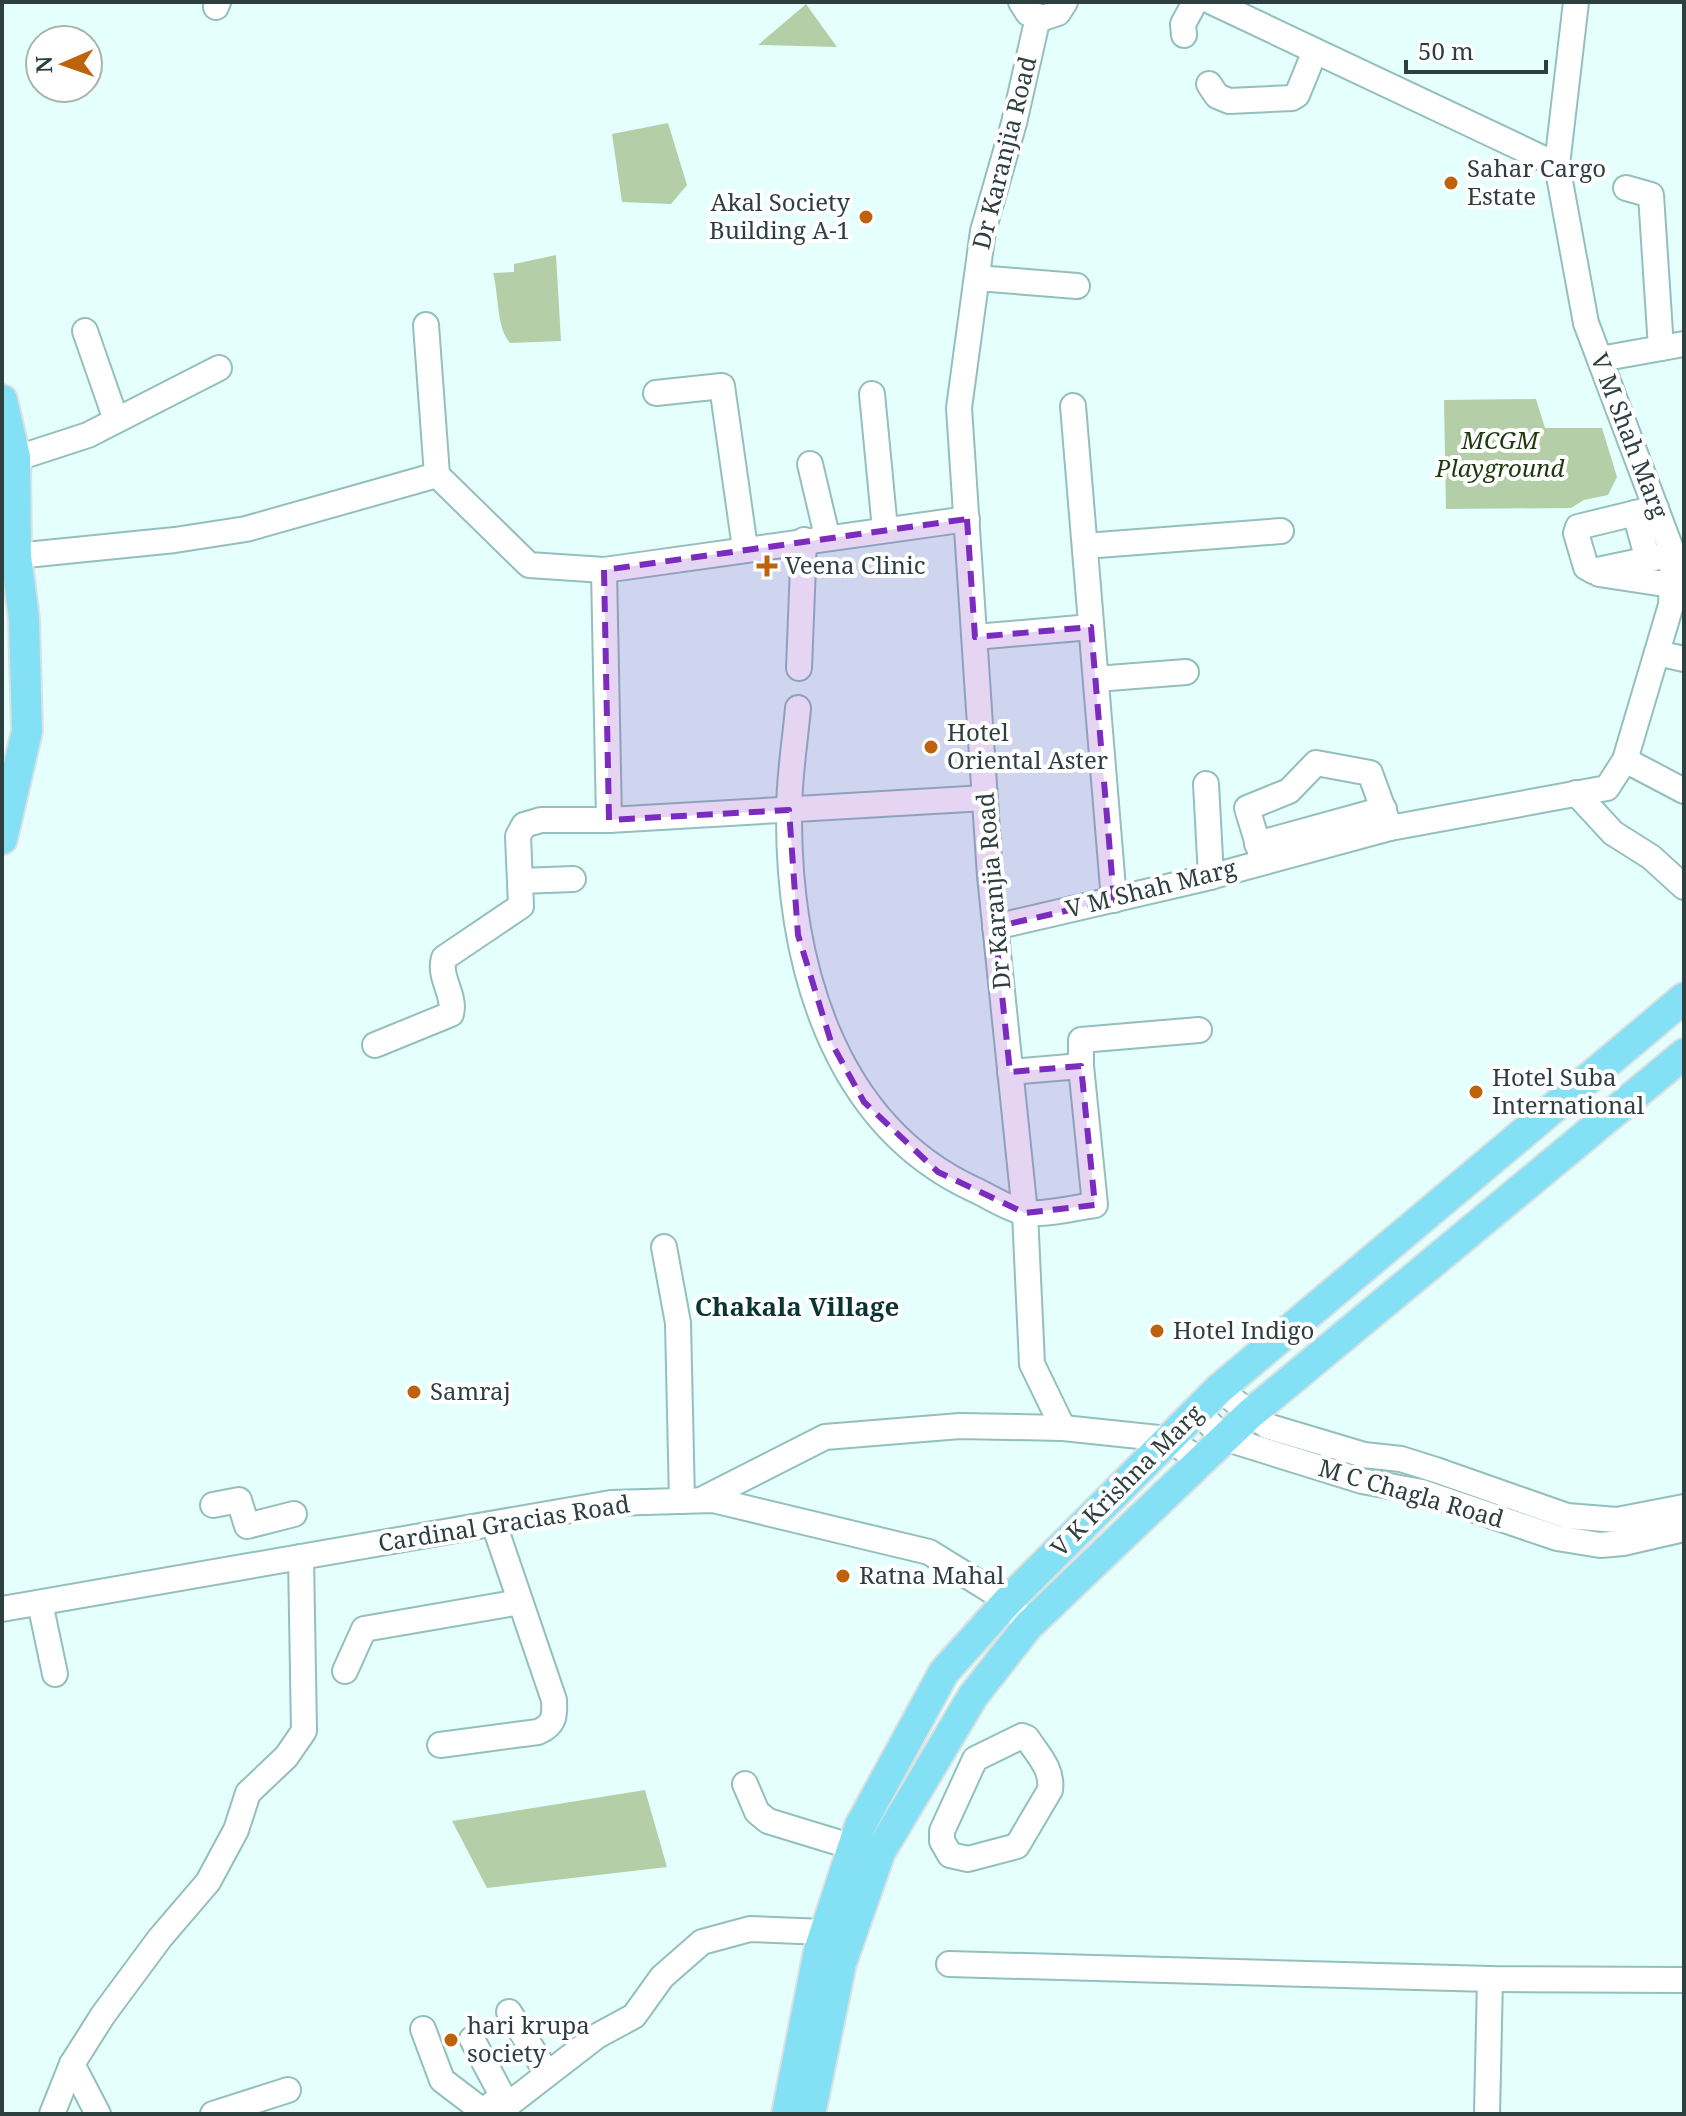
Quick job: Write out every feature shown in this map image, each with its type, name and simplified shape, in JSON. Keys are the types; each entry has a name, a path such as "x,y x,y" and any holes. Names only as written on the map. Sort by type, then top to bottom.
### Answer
{"main road":[{"path":"2,400 24,619 27,731 2,839"},
{"name":"V K Krishna Marg","path":"787,2114 825,1932 860,1826 944,1672 1008,1601 1219,1389 1684,998"},
{"name":"V K Krishna Marg","path":"810,2114 841,1963 880,1852 973,1696 1028,1626 1250,1414 1684,1054"}],"street":[{"path":"1029,10 1051,17 1065,2"},
{"path":"1184,35 1183,24 1195,2"},
{"path":"1212,2 1557,165"},
{"name":"V M Shah Marg","path":"995,927 1211,877 1260,853 1387,818 1607,788 1625,760 1679,586 1673,554 1646,510 1586,323 1557,165 1576,2"},
{"name":"Dr Karanjia Road","path":"1029,10 1014,123 983,231 959,408 995,927 1025,1213 1032,1364 1063,1428"},
{"path":"1209,84 1217,96 1229,101 1292,98 1297,95 1315,51"},
{"path":"1600,359 1672,346 1651,195 1626,188"},
{"path":"977,278 1077,286"},
{"path":"426,325 437,475 529,565 604,570 967,519"},
{"path":"85,331 116,420"},
{"path":"9,460 88,435 219,368"},
{"path":"656,393 722,386 745,548"},
{"path":"872,394 885,529"},
{"path":"1073,406 1114,900"},
{"path":"799,668 815,538 810,464"},
{"path":"16,556 175,540 246,529 437,475"},
{"path":"1648,560 1646,510 1578,527 1576,533 1586,567 1593,571 1648,560 1673,554"},
{"path":"1085,546 1281,531"},
{"path":"604,570 609,820"},
{"path":"1589,572 1679,586"},
{"path":"975,637 1091,627"},
{"path":"1657,653 1684,659"},
{"path":"1096,679 1186,672"},
{"path":"798,708 789,810 798,935 831,1042 864,1102 899,1140 938,1172 1025,1213 1095,1205 1081,1040 1199,1030"},
{"path":"1625,760 1684,791"},
{"path":"1260,853 1247,808 1287,792 1316,763 1370,773 1387,818"},
{"path":"1206,784 1211,877"},
{"path":"1576,793 1613,833 1651,857 1684,887"},
{"path":"375,1045 451,1014 453,1007 441,969 444,958 521,906 518,836 524,825 541,820 609,820 985,798"},
{"path":"520,881 573,879"},
{"path":"1010,1072 1081,1066"},
{"path":"664,1247 678,1323 692,1500 825,1437 960,1426 1063,1428 1168,1439 1200,1460"},
{"path":"1219,1389 1267,1426 1364,1455 1424,1466 1585,1520 1606,1520 1684,1507"},
{"name":"M C Chagla Road","path":"1196,1410 1224,1438 1362,1481 1422,1492 1546,1535 1602,1544 1684,1529"},
{"path":"213,1505 240,1500 258,1564"},
{"name":"Cardinal Gracias Road","path":"2,1609 611,1503 713,1500 929,1552 1008,1601 1028,1626"},
{"path":"1546,1535 1552,1511"},
{"path":"247,1526 294,1514"},
{"path":"1602,1544 1606,1520"},
{"path":"440,1745 538,1732 549,1727 555,1716 554,1700 494,1524"},
{"path":"52,2114 72,2064 160,1938 208,1882 236,1830 248,1793 286,1757 304,1731 301,1557"},
{"path":"345,1671 364,1629 520,1602"},
{"path":"40,1603 55,1674"},
{"path":"1022,1736 1027,1738 1050,1772 1051,1781 1050,1790 1011,1850 958,1858 946,1850 942,1841 946,1822 964,1783 978,1755 1022,1736"},
{"path":"932,1765 964,1783"},
{"path":"745,1784 757,1812 768,1821 853,1847"},
{"path":"909,1803 946,1822"},
{"path":"423,2029 444,2083 480,2109 499,2106 597,2036 634,2016 662,1977 702,1942 750,1929 825,1932"},
{"path":"949,1964 1490,1979 1684,1980"},
{"path":"1487,2114 1490,1979"},
{"path":"509,2012 547,2073"},
{"path":"472,2039 499,2106"},
{"path":"72,2064 98,2114"},
{"path":"213,2114 288,2090"}],"highlighted area":[{"path":"967,519 975,637 1091,627 1114,900 995,927 1010,1072 1081,1066 1095,1205 1025,1213 938,1172 864,1102 831,1042 798,935 789,810 609,820 604,570"}],"green space":[{"path":"806,4 837,47 758,45"},
{"path":"668,123 687,185 671,204 622,202 612,134"},
{"path":"556,255 561,341 510,343 502,328 493,273 514,272 514,264"},
{"name":"MCGM Playground","path":"1536,399 1545,428 1602,428 1617,477 1608,495 1584,500 1571,508 1446,509 1444,400"},
{"path":"645,1790 667,1867 487,1888 452,1821"}],"place":[{"name":"Sahar Cargo Estate","path":"1451,183"},
{"name":"Akal Society Building A-1","path":"866,217"},
{"name":"Veena Clinic","path":"767,566"},
{"name":"Hotel Oriental Aster","path":"931,747"},
{"name":"Hotel Suba International","path":"1476,1092"},
{"name":"Hotel Indigo","path":"1157,1331"},
{"name":"Samraj","path":"414,1392"},
{"name":"Ratna Mahal","path":"843,1576"},
{"name":"hari krupa society","path":"451,2040"}],"district":[{"name":"Chakala Village","path":"797,1307"}]}
